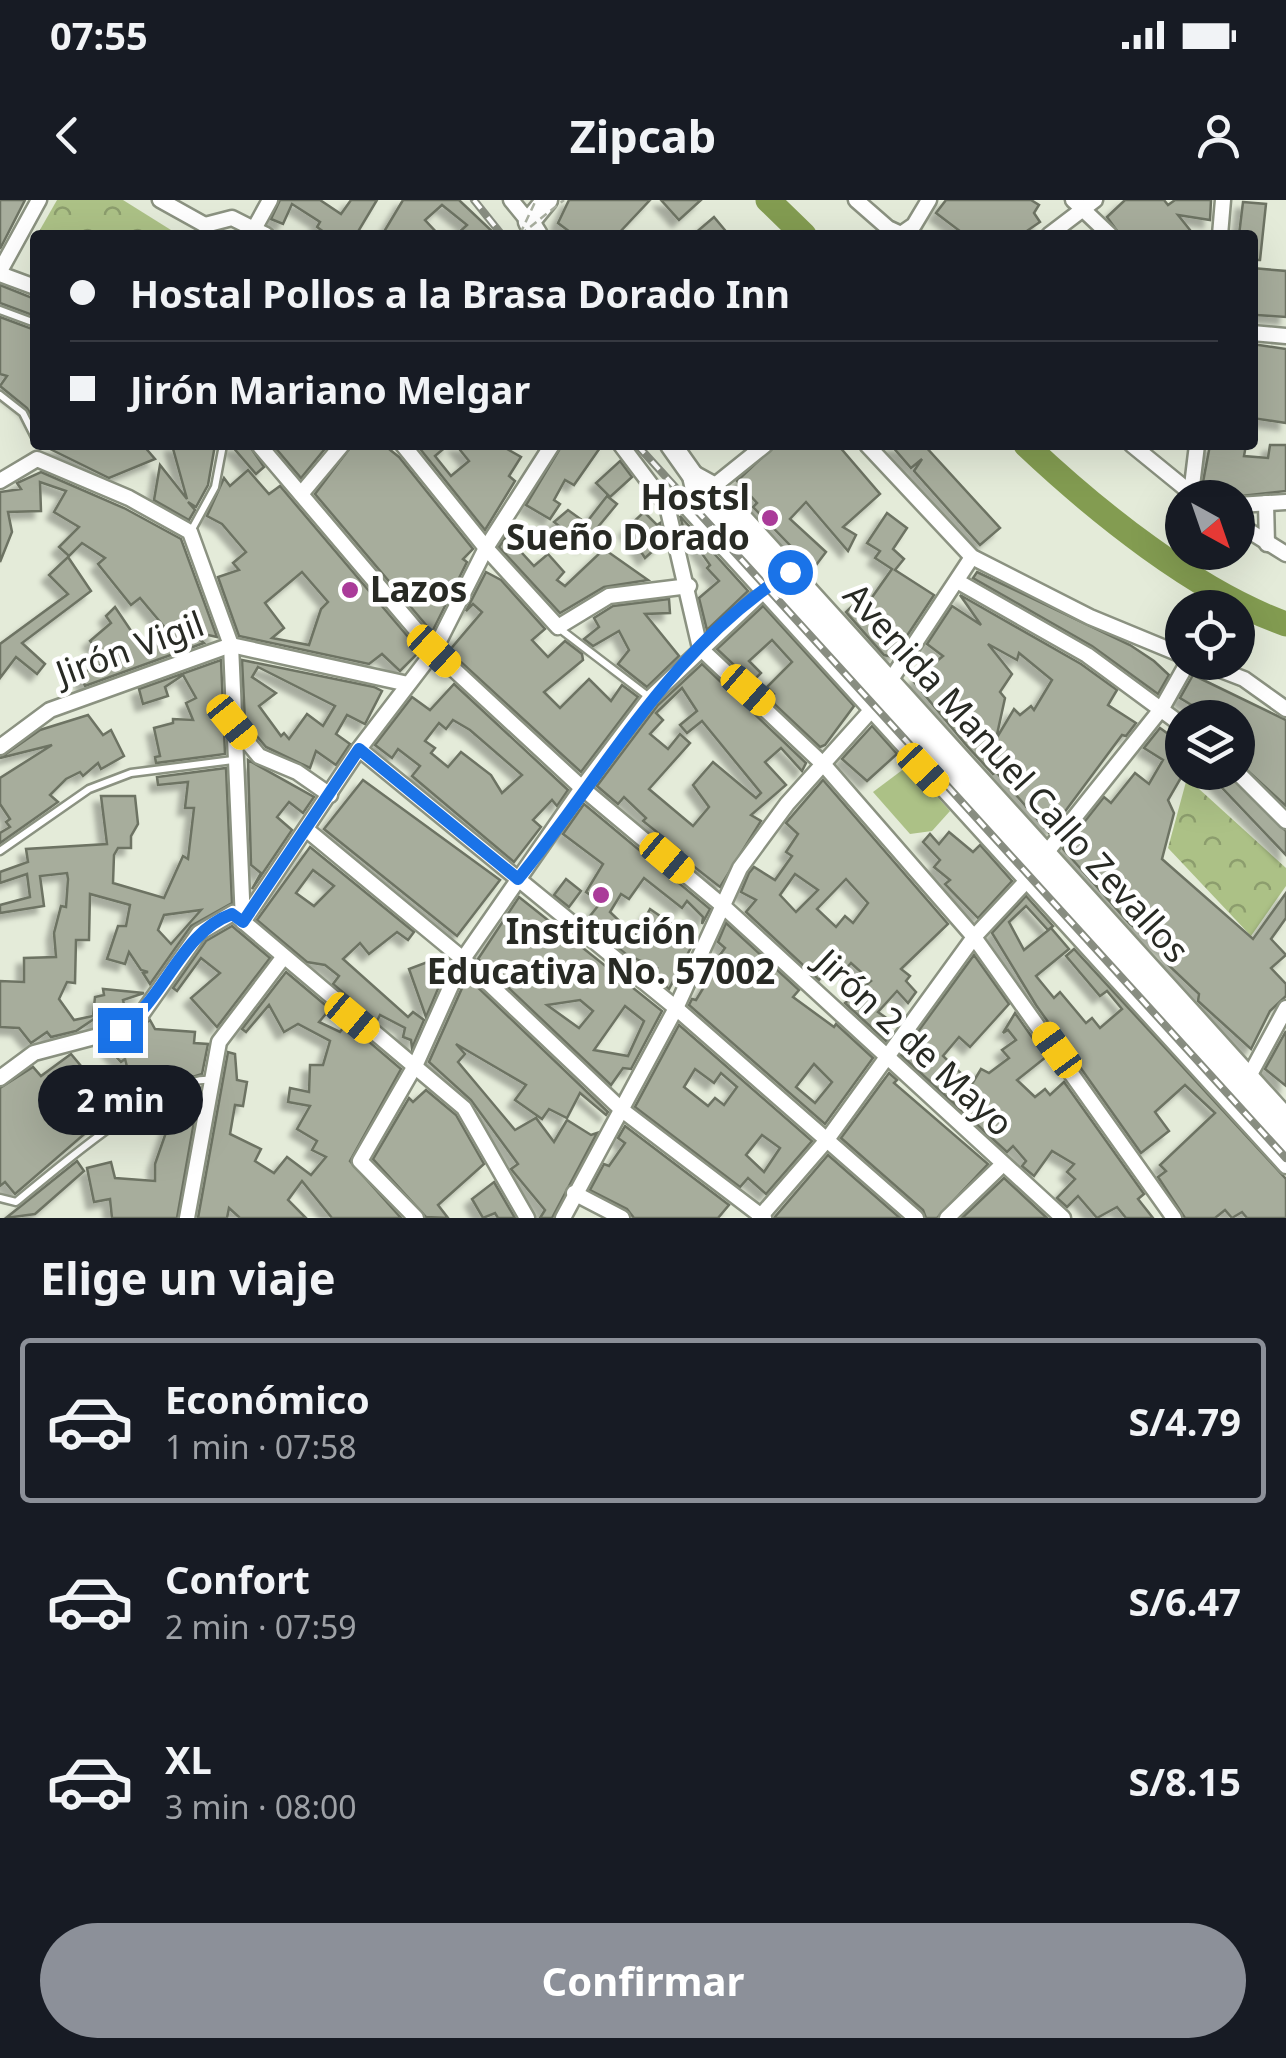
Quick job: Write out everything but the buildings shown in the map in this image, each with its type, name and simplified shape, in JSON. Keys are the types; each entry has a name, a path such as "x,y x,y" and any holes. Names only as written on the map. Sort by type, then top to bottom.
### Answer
{"street":[{"path":"30,285 0,272 40,200"},
{"path":"160,200 202,230 232,218 256,230"},
{"path":"261,230 270,200"},
{"path":"511,200 525,230"},
{"path":"527,230 547,200"},
{"path":"856,200 892,230"},
{"path":"907,230 929,200"},
{"path":"1220,230 1223,200"},
{"path":"1055,230 1085,203 1106,230"},
{"path":"1258,334 1286,336"},
{"name":"Jirón 2 de Mayo","path":"263,450 434,651 582,788 724,906 1062,1218"},
{"path":"301,494 338,450"},
{"path":"408,450 486,548 558,627 610,596 689,586"},
{"path":"243,922 359,749 434,651 486,548 549,450"},
{"path":"628,450 690,498"},
{"name":"Avenida Manuel Callo Zevallos","path":"675,450 693,476 690,498 776,581 1036,869 1243,1085 1286,1143"},
{"path":"690,498 758,450"},
{"path":"872,450 972,557 1090,617 1165,649"},
{"path":"1138,450 1175,480"},
{"path":"1195,480 1197,450"},
{"path":"0,481 37,452 190,532 230,645 243,922"},
{"path":"690,498 689,586 700,648 824,764 974,937 1174,1218"},
{"path":"1255,504 1286,502"},
{"path":"1266,503 1267,544"},
{"path":"1255,536 1286,554"},
{"path":"564,1218 676,1008 740,868 788,804 881,698 972,557"},
{"path":"416,1218 360,1161 416,1064 462,959 650,698 776,581"},
{"path":"957,581 1087,656 1165,711"},
{"name":"Jirón Vigil","path":"0,746 50,710 230,645 408,684"},
{"path":"307,830 462,959 622,1110 761,1217 826,1140 974,937 1036,869 1162,708 1178,680"},
{"path":"1245,680 1286,709"},
{"path":"232,722 259,756 296,772 330,796"},
{"path":"359,749 676,1008 916,1218"},
{"path":"1255,790 1286,821"},
{"name":"Avenida Manuel Callo Zevallos","path":"1036,869 1286,1166"},
{"path":"0,1078 34,1053 120,1030 142,1015 199,934 232,914 399,1058 416,1064 464,1108 527,1218"},
{"path":"187,1218 219,1042 282,959"},
{"path":"1243,1085 1286,1008"},
{"name":"Avenida Manuel Callo Zevallos","path":"1243,1085 1286,1119"},
{"path":"947,1218 1002,1166"},
{"path":"574,1193 622,1218"}],"lane":[{"path":"0,310 30,321"},
{"path":"0,395 22,413 30,428"},
{"path":"190,532 214,488 222,450"},
{"path":"558,627 650,698"},
{"path":"0,851 89,789 131,773 233,760"},
{"path":"0,1198 16,1202 97,1138 171,1090 196,1078 213,1080"}],"path":[{"path":"527,230 536,200"},
{"path":"528,230 564,200"}],"green space":[{"path":"57,200 123,200 171,230 40,230"},
{"path":"909,765 950,811 932,831 910,834 873,792"},
{"path":"1184,790 1200,790 1286,868 1286,886 1251,936 1168,848"}],"waterway":[{"path":"768,200 799,230"},
{"path":"1032,450 1115,522 1183,571 1217,592 1286,624"}],"railway":[{"path":"474,200 498,230"},
{"path":"642,450 1286,1158"}],"place":[{"name":"Hostsl Sueño Dorado","path":"770,518"},
{"name":"Lazos","path":"350,590"},
{"name":"Institución Educativa No. 57002","path":"601,895"}],"route":[{"path":"120,1030 142,1015 199,934 215,920 232,914 243,922 359,749 518,879 650,698 764,590 790,572"}]}
